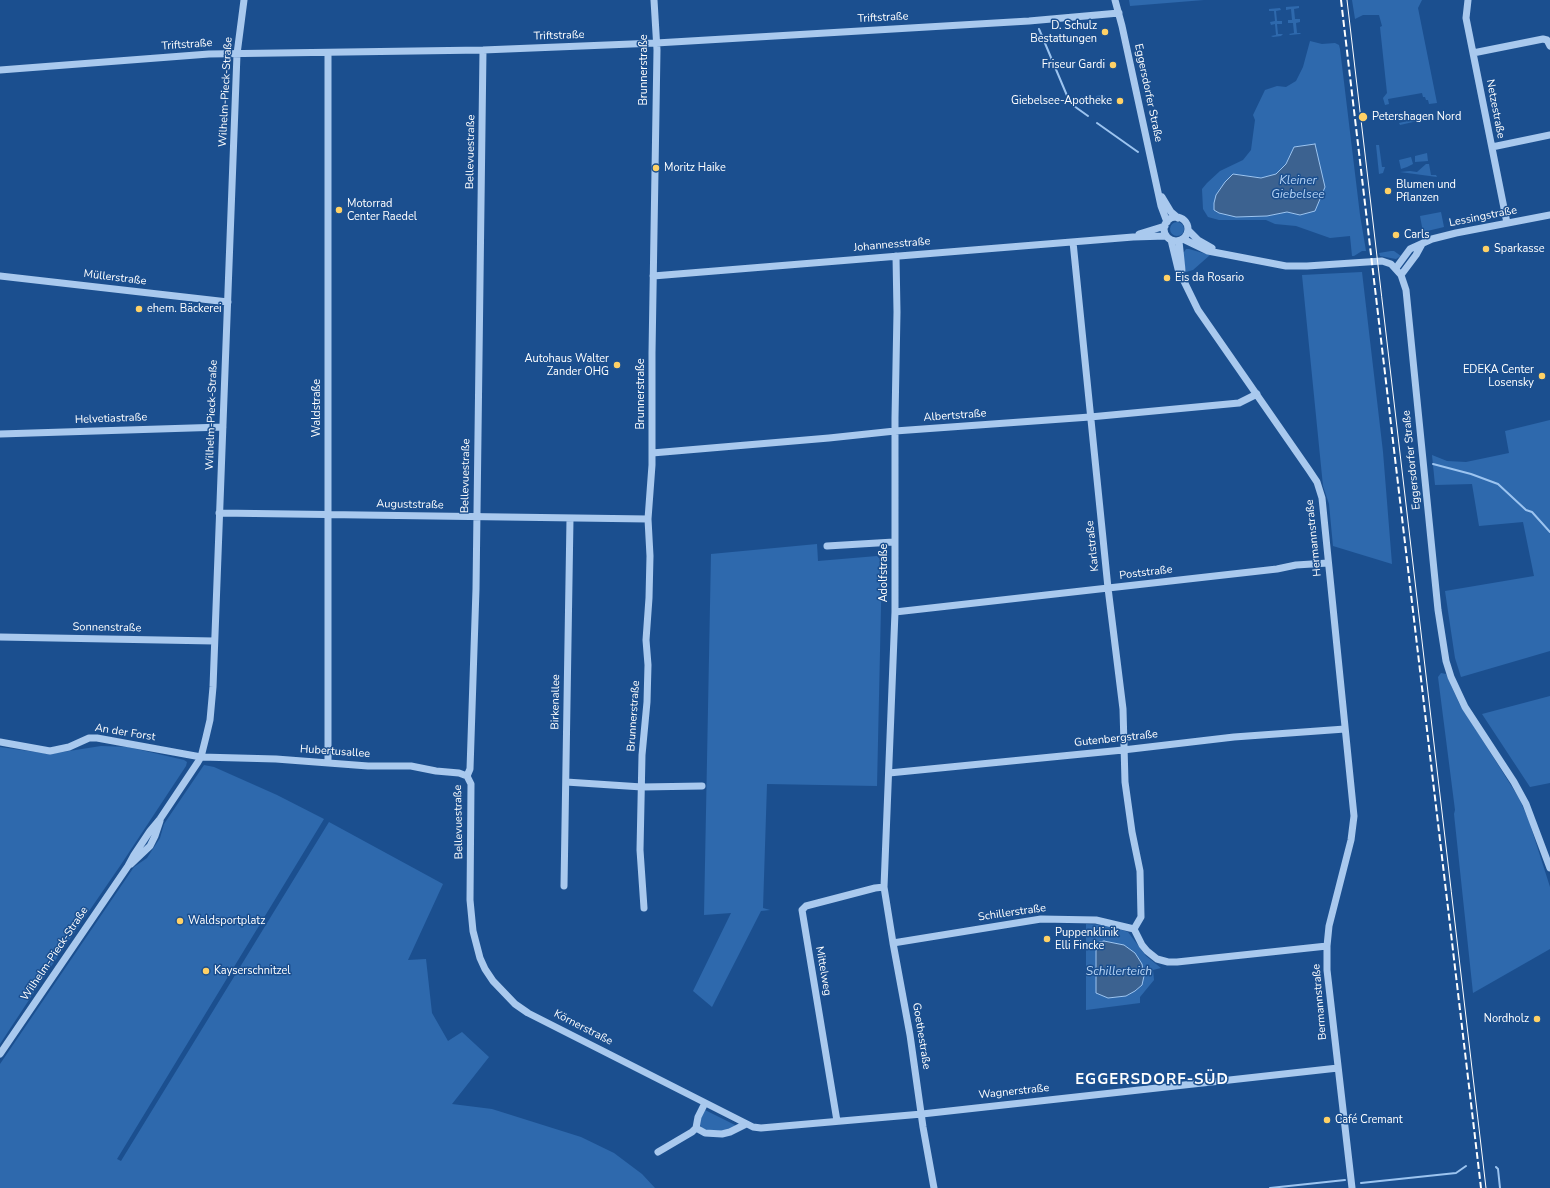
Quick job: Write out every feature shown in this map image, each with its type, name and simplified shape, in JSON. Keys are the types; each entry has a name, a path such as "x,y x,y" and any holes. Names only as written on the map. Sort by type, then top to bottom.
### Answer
{"street":[{"name":"Wilhelm-Pieck-Straße","path":"0,1054 128,866 150,830 160,819 201,757 206,737 212,703 237,54 244,0"},
{"name":"Brunnerstraße","path":"644,908 640,850 642,755 647,702 648,665 646,640 650,556 648,519 652,465 656,42 654,0"},
{"name":"Eggersdorfer Straße","path":"1115,0 1166,224"},
{"name":"Netzestraße","path":"1468,0 1466,18 1507,223"},
{"name":"Triftstraße","path":"0,70 209,54 483,50 656,42 1029,21 1119,13"},
{"path":"1473,53 1543,39 1547,40 1550,46"},
{"name":"Bellevuestraße","path":"470,900 471,784 467,776 471,762 477,517 483,50"},
{"name":"Waldstraße","path":"328,53 328,763"},
{"path":"1492,147 1550,135"},
{"name":"Eggersdorfer Straße","path":"1159,192 1170,212 1178,218"},
{"name":"Lessingstraße","path":"1396,268 1410,249 1440,237 1550,215"},
{"path":"1222,252 1198,240 1188,230 1185,222 1178,218 1171,219 1166,224 1164,231 1169,238 1181,240 1208,251 1222,252 1264,262 1288,266 1332,265 1378,261 1386,262 1396,268"},
{"name":"Johannesstraße","path":"1133,237 1166,224"},
{"path":"1181,240 1186,235 1188,230"},
{"name":"Johannesstraße","path":"653,276 1133,237 1169,238"},
{"name":"Hermannstraße","path":"1169,238 1175,261 1186,289 1198,310 1317,482 1322,498 1354,816"},
{"name":"Hermannstraße","path":"1181,240 1181,274"},
{"name":"Karlstraße","path":"1073,242 1108,588 1123,709 1125,782 1140,871 1141,917 1134,929"},
{"path":"1401,275 1416,255 1422,244"},
{"name":"Adolfstraße","path":"884,888 895,612 896,256"},
{"name":"Eggersdorfer Straße","path":"1396,268 1401,275 1406,290 1438,610 1446,661 1465,707 1514,782 1528,807 1549,859 1550,868"},
{"name":"Müllerstraße","path":"0,276 228,302"},
{"name":"Albertstraße","path":"652,453 895,431 1090,417 1239,403 1257,394"},
{"name":"Helvetiastraße","path":"0,434 222,427"},
{"name":"Auguststraße","path":"219,513 648,519"},
{"name":"Birkenallee","path":"564,886 570,519"},
{"path":"827,546 894,542"},
{"name":"Poststraße","path":"895,612 1276,569 1296,565 1328,563"},
{"name":"Sonnenstraße","path":"0,637 214,641"},
{"name":"Gutenbergstraße","path":"889,773 1124,750 1234,737 1345,729"},
{"name":"An der Forst","path":"0,742 50,751 69,747 89,738 97,738 201,757"},
{"name":"Hubertusallee","path":"201,757 276,759 368,766 411,766 436,771 459,773 467,776"},
{"path":"566,782 642,787 702,786"},
{"name":"Bermannstraße","path":"1352,1188 1327,970 1327,946 1329,926 1351,840 1354,816"},
{"name":"Mittelweg","path":"837,1121 802,910 806,906 875,888 884,888"},
{"name":"Goethestraße","path":"884,888 910,1035 934,1188"},
{"name":"Körnerstraße","path":"470,900 473,931 480,958 493,981 515,1004 528,1013 746,1124"},
{"name":"Schillerstraße","path":"893,943 1041,919 1096,920 1134,929"},
{"path":"1134,929 1139,940 1148,951 1157,959 1168,962 1327,946"},
{"name":"Wagnerstraße","path":"746,1124 761,1128 922,1114 1338,1068"},
{"path":"658,1152 689,1134 696,1128 698,1117 705,1103"},
{"path":"696,1128 705,1133 722,1134 730,1132 746,1124"}],"shaded area":[{"path":"1129,0 1204,0 1130,6"},
{"path":"1352,0 1422,0 1418,8 1437,103 1429,104 1428,100 1423,97 1422,93 1388,99 1389,104 1385,105 1383,98 1387,93 1380,27 1382,26 1379,15 1363,15 1355,19"},
{"path":"1299,6 1299,8 1294,9 1295,19 1300,19 1300,22 1296,23 1297,33 1301,33 1290,35 1289,34 1294,33 1293,23 1288,23 1288,20 1292,20 1291,9 1286,10 1286,7"},
{"path":"1280,8 1281,10 1276,11 1277,21 1282,21 1282,24 1277,24 1278,34 1283,34 1281,36 1273,37 1271,36 1276,35 1275,24 1271,25 1270,22 1275,21 1274,11 1269,11 1269,9"},
{"path":"1310,41 1322,44 1335,43 1339,45 1360,215 1366,251 1362,251 1354,256 1352,256 1350,236 1330,238 1296,226 1275,224 1266,220 1219,220 1208,217 1203,209 1202,189 1220,171 1243,160 1251,150 1255,120 1253,115 1265,90 1277,86 1286,87 1296,81 1303,67","holes":["1315,145 1317,158 1315,211 1300,215 1287,212 1267,216 1236,217 1233,174 1261,178 1276,174 1286,164 1294,147"]},
{"path":"1104,94 1105,98 1107,98 1106,104 1098,105 1096,96"},
{"path":"1425,117 1426,119 1400,125 1399,123"},
{"path":"1376,145 1379,145 1382,167 1385,167 1383,173 1379,174"},
{"path":"1427,153 1428,161 1415,162 1415,156"},
{"path":"1411,157 1413,164 1401,169 1399,160"},
{"path":"1426,164 1429,164 1431,175 1436,175 1437,177 1400,172 1417,172"},
{"path":"1441,212 1444,227 1423,232 1420,216"},
{"path":"1177,222 1182,224 1184,229 1182,234 1177,236 1172,234 1170,229 1172,224"},
{"path":"1186,249 1210,255 1193,270 1186,272 1182,252"},
{"path":"1394,251 1401,256 1396,259 1380,256 1379,253"},
{"path":"1362,272 1383,452 1392,564 1333,546 1329,504 1323,486 1302,275"},
{"path":"1550,420 1550,651 1461,677 1455,658 1445,591 1534,576 1523,522 1479,526 1472,484 1435,485 1432,455 1447,461 1466,462 1509,453 1505,431"},
{"path":"817,544 818,561 877,556 882,561 877,786 767,784 763,908 770,910 761,911 712,1007 693,991 731,913 704,915 711,554"},
{"path":"1441,673 1446,674 1459,703 1519,798 1529,821 1550,887 1550,949 1473,993 1454,814 1455,810 1438,677"},
{"path":"1550,696 1550,783 1530,787 1482,714"},
{"path":"101,746 128,747 187,762 186,766 120,866 0,1044 0,747 50,754"},
{"path":"204,765 214,767 277,795 324,819 117,1159 121,1161 329,822 443,884 408,960 426,959 432,1013 448,1041 462,1032 489,1057 452,1104 492,1109 581,1137 614,1153 642,1174 655,1188 0,1188 0,1064 134,867 147,858 160,838 164,824"},
{"path":"1086,924 1107,925 1128,932 1146,956 1161,968 1153,970 1154,980 1140,997 1140,1003 1086,1010"},
{"path":"705,1110 735,1125 733,1129 721,1131 703,1130 700,1125 701,1115"}],"water":[{"name":"Kleiner Giebelsee","path":"1315,144 1325,187 1315,211 1300,215 1287,212 1267,216 1236,217 1219,213 1214,210 1216,195 1233,174 1261,178 1276,174 1286,164 1294,147"},
{"name":"Schillerteich","path":"1104,941 1124,945 1135,953 1142,964 1144,976 1142,985 1126,996 1108,998 1096,993 1096,943"}],"waterway":[{"path":"1039,29 1068,98 1074,106 1088,116"},
{"path":"1097,123 1138,152"},
{"path":"1433,464 1471,474 1498,484 1526,510 1532,512 1550,532"},
{"path":"1361,1183 1456,1173 1466,1166"},
{"path":"1496,1167 1498,1169 1500,1188"},
{"path":"1270,1188 1345,1180"}],"tram line":[{"path":"1347,0 1486,1188"}],"railway":[{"path":"1341,0 1481,1188"}],"place":[{"name":"D. Schulz Bestattungen","path":"1105,32"},
{"name":"Friseur Gardi","path":"1113,65"},
{"name":"Giebelsee-Apotheke","path":"1120,101"},
{"name":"Petershagen Nord","path":"1363,117"},
{"name":"Moritz Haike","path":"656,168"},
{"name":"Blumen und Pflanzen","path":"1388,191"},
{"name":"Motorrad Center Raedel","path":"339,210"},
{"name":"Carls","path":"1396,235"},
{"name":"Sparkasse","path":"1486,249"},
{"name":"Eis da Rosario","path":"1167,278"},
{"name":"ehem. Bäckerei","path":"139,309"},
{"name":"Autohaus Walter Zander OHG","path":"617,365"},
{"name":"EDEKA Center Losensky","path":"1542,376"},
{"name":"Waldsportplatz","path":"180,921"},
{"name":"Puppenklinik Elli Fincke","path":"1047,939"},
{"name":"Kayserschnitzel","path":"206,971"},
{"name":"Nordholz","path":"1537,1019"},
{"name":"Café Cremant","path":"1327,1120"}],"district":[{"name":"EGGERSDORF-SÜD","path":"1152,1080"}]}
